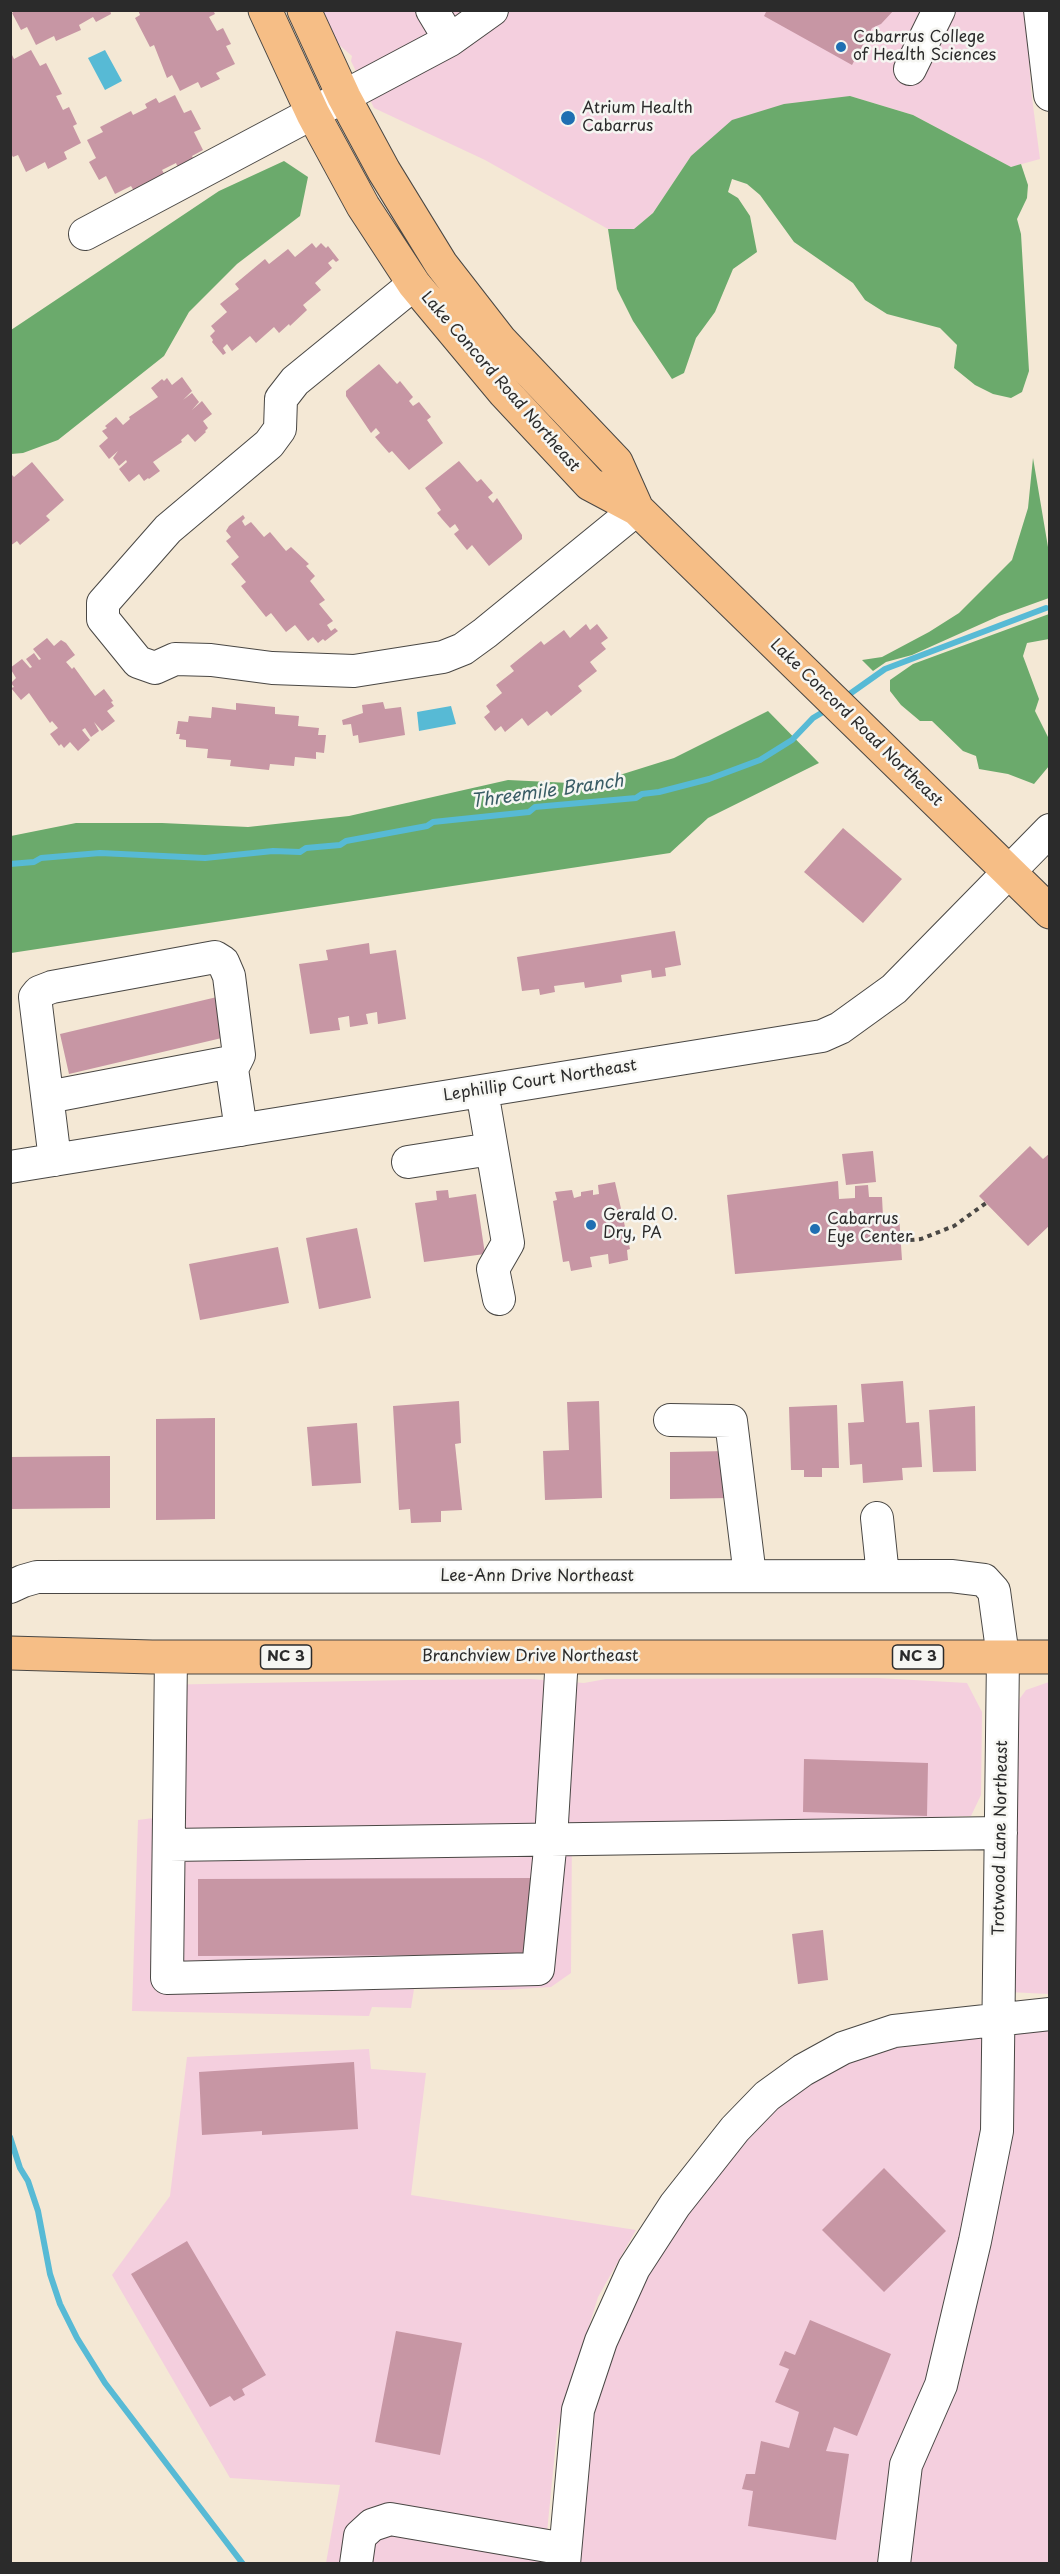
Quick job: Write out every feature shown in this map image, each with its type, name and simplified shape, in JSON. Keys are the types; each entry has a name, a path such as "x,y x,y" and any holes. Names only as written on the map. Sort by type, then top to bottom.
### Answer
{"main road":[{"name":"Lake Concord Road Northeast","path":"265,10 313,114 363,206 414,284 504,392 590,484 637,509 1050,912"},
{"name":"Lake Concord Road Northeast","path":"304,10 344,97 384,171 441,264 500,340 616,462 637,509"},
{"name":"Branchview Drive Northeast","path":"10,1653 171,1656 1050,1657"}],"street":[{"path":"432,10 450,40"},
{"path":"85,234 450,40 492,10"},
{"path":"910,69 939,10"},
{"path":"1040,10 1050,95"},
{"path":"414,284 295,381 281,399 280,429 269,444 168,529 104,603 103,619 138,662 155,668 175,659 211,660 272,668 354,671 442,657 463,649 485,633 637,509"},
{"name":"Lephillip Court Northeast","path":"10,1167 822,1036 840,1028 894,989 1050,830"},
{"path":"56,1160 35,997 39,992 52,987 215,957 223,962 229,976 239,1054 232,1069 241,1130"},
{"path":"48,1097 236,1061"},
{"path":"482,1091 508,1244 493,1269 500,1299"},
{"path":"408,1162 491,1149"},
{"path":"670,1420 731,1421 750,1576"},
{"path":"877,1518 883,1576"},
{"name":"Lee-Ann Drive Northeast","path":"10,1587 37,1578 951,1576 984,1580 994,1591 1003,1657"},
{"path":"171,1656 167,1978 538,1968 551,1839 562,1657"},
{"name":"Trotwood Lane Northeast","path":"894,2564 906,2465 941,2385 975,2241 997,2131 1003,1657"},
{"path":"169,1845 1000,1833"},
{"path":"356,2564 360,2536 372,2525 390,2519 564,2556 578,2410 601,2341 634,2268 675,2205 735,2129 767,2097 803,2070 843,2048 894,2031 1050,2014"}],"path":[{"path":"901,1241 921,1239 954,1227 986,1203"}],"shaded area":[{"name":"Atrium Health Cabarrus","path":"322,11 1026,11 1031,90 1040,159 1011,167 913,115 850,96 691,156 653,213 634,229 608,229 485,160 374,108 351,61 352,56 337,43"},
{"path":"878,1678 967,1683 982,1712 981,1795 971,1816 572,1828 571,1973 551,1987 504,1990 414,1989 411,2008 372,2007 369,2016 132,2011 138,1820 161,1817 155,1685 407,1680 531,1679 584,1683 606,1679"},
{"path":"1049,1682 1049,1994 1008,1992 1010,1712 1026,1690"},
{"path":"1049,2029 1049,2563 574,2564 586,2437 599,2385 626,2318 671,2232 768,2113 809,2083 855,2058 909,2040"},
{"path":"369,2049 371,2069 426,2073 411,2195 636,2230 598,2297 557,2431 544,2563 326,2563 340,2485 230,2478 112,2275 170,2196 187,2057"}],"green space":[{"path":"850,96 913,115 1011,167 1021,164 1028,185 1027,198 1017,219 1021,234 1029,371 1022,392 1011,398 993,394 975,385 954,368 957,345 940,328 887,314 865,300 853,283 794,242 760,195 747,184 732,179 728,192 738,198 750,216 757,252 733,269 715,312 696,338 684,373 672,379 633,321 617,289 608,229 634,229 653,213 691,156 732,120 784,104"},
{"path":"284,161 308,177 300,216 237,264 189,312 164,356 58,440 23,453 11,454 11,330 219,191"},
{"path":"1033,458 1049,553 1049,598 999,616 912,655 886,662 873,671 862,660 882,657 959,613 1012,560 1028,508"},
{"path":"1049,614 1049,639 1027,643 1023,656 1039,699 1035,711 1049,739 1049,766 1034,784 1008,774 979,769 976,756 963,751 932,721 920,721 901,705 890,691 890,680 913,664"},
{"path":"768,711 819,763 708,818 670,853 11,953 11,836 76,823 162,823 248,827 349,816 508,780 591,784 674,758"}],"water":[{"path":"105,50 122,81 105,90 88,58"},
{"path":"451,706 456,724 419,731 417,712"}],"building":[{"path":"16,10 110,10 111,14 96,22 93,17 79,25 81,30 56,41 54,36 36,45 27,27 21,30 12,13"},
{"path":"138,10 213,10 215,14 209,17 217,31 223,28 231,44 226,46 235,64 216,73 220,79 201,88 198,82 180,91 172,75 167,78 154,45 150,47 135,18 140,15"},
{"name":"Cabarrus College of Health Sciences","path":"767,10 894,10 881,24 872,28 852,65 764,16"},
{"path":"31,50 40,66 46,63 62,94 56,96 63,110 69,107 77,124 73,126 81,143 64,152 67,159 48,169 45,162 26,172 18,155 13,157 10,152 10,51 14,59"},
{"path":"175,95 184,113 191,110 201,129 194,132 203,150 192,156 194,160 178,168 176,163 162,170 165,175 134,191 131,186 115,194 106,176 99,180 89,162 96,158 87,140 103,132 100,127 131,111 133,115 147,108 145,104 156,98 159,103"},
{"path":"312,243 316,248 321,243 326,248 328,246 339,260 336,262 333,259 328,263 332,268 315,283 321,290 303,305 307,310 290,326 289,324 279,333 274,327 256,343 250,336 232,351 227,344 223,348 226,353 223,355 212,342 210,336 215,331 211,326 227,312 220,304 239,289 235,284 265,259 269,264 288,249 295,257"},
{"path":"379,364 397,384 400,381 413,397 409,401 413,406 419,402 431,417 427,420 443,443 409,470 375,437 380,433 376,428 371,433 346,396 346,391"},
{"path":"182,377 192,391 183,400 192,393 199,402 192,410 202,401 212,414 203,421 208,428 206,432 195,442 188,434 181,440 182,442 153,462 160,471 149,479 144,481 139,474 129,482 119,469 127,462 126,460 119,466 113,458 118,451 109,459 99,446 108,438 102,431 116,417 123,425 130,419 129,417 158,397 151,388 162,379 164,381 167,378 172,385"},
{"path":"459,461 477,482 481,479 493,493 488,497 493,503 497,498 522,535 522,539 489,566 472,545 467,550 454,534 459,530 455,524 450,528 437,513 441,510 425,488"},
{"path":"32,462 64,500 46,516 50,520 20,545 17,541 10,546 10,473 14,477"},
{"path":"243,515 245,518 242,521 245,526 251,522 264,537 270,532 286,551 291,547 309,564 306,566 315,576 310,581 325,600 319,604 333,621 327,625 331,631 335,628 338,631 325,641 323,639 318,643 313,637 308,641 295,625 286,632 271,613 266,617 241,586 246,582 231,564 239,557 226,541 231,537 226,531"},
{"path":"586,624 590,630 597,624 608,638 601,643 606,649 590,662 597,671 578,686 582,691 551,716 547,711 528,726 522,718 505,732 501,726 495,731 484,717 490,712 486,706 502,693 496,685 514,671 510,666 541,641 544,645 564,630 570,638"},
{"path":"47,638 54,646 61,640 66,643 75,655 66,662 72,669 74,667 95,696 104,689 113,701 111,702 114,706 107,711 115,721 102,731 94,722 99,731 91,737 85,728 82,730 90,740 78,751 70,742 64,748 61,744 59,746 50,734 58,728 52,721 50,723 29,693 21,700 11,688 14,687 11,683 16,678 10,668 22,659 30,668 32,667 26,659 34,653 39,660 41,659 33,649"},
{"path":"383,702 385,709 401,707 405,735 359,743 358,735 353,736 351,724 343,725 342,720 363,713 362,705"},
{"path":"236,703 275,707 275,714 299,716 298,726 319,728 318,735 326,735 324,753 316,752 316,759 295,757 294,766 270,764 269,770 230,766 231,760 207,758 208,749 186,747 186,740 179,739 180,734 176,734 178,721 188,722 189,716 211,718 212,707 236,710"},
{"path":"843,828 902,879 863,923 804,872"},
{"path":"675,931 681,965 665,968 666,976 652,978 651,970 621,975 622,982 585,988 584,982 554,986 555,992 540,995 539,989 522,991 517,957"},
{"path":"369,943 370,954 396,950 406,1019 378,1024 377,1012 366,1014 368,1024 350,1027 349,1016 338,1018 340,1030 310,1034 299,964 328,960 326,950"},
{"path":"217,997 226,1037 69,1074 60,1034"},
{"path":"1030,1146 1043,1159 1050,1153 1050,1225 1028,1246 979,1196"},
{"name":"Cabarrus Eye Center","path":"873,1151 876,1182 846,1185 842,1154"},
{"name":"Cabarrus Eye Center","path":"838,1181 839,1199 855,1198 855,1186 868,1185 869,1197 882,1197 883,1217 899,1215 902,1260 735,1274 727,1195"},
{"name":"Gerald O. Dry, PA","path":"615,1182 630,1249 627,1250 628,1260 609,1264 608,1254 590,1257 592,1267 571,1271 569,1261 563,1262 553,1201 557,1200 555,1192 572,1190 574,1198 581,1196 581,1192 593,1190 593,1195 599,1194 598,1185"},
{"path":"448,1190 449,1198 476,1194 485,1254 424,1262 415,1203 437,1200 436,1191"},
{"path":"357,1228 371,1298 319,1309 306,1238"},
{"path":"278,1247 289,1303 200,1320 189,1264"},
{"path":"903,1381 906,1423 919,1422 922,1467 902,1468 903,1480 863,1483 862,1464 850,1465 848,1423 864,1422 861,1384"},
{"path":"459,1401 461,1443 455,1444 462,1510 441,1511 441,1522 411,1523 410,1509 399,1510 393,1406"},
{"path":"599,1401 602,1498 545,1500 543,1451 569,1450 567,1402"},
{"path":"837,1405 839,1468 822,1468 822,1477 804,1477 804,1470 791,1470 789,1407"},
{"path":"975,1406 976,1471 933,1472 929,1410"},
{"path":"215,1418 215,1519 156,1520 156,1419"},
{"path":"357,1423 361,1483 312,1486 307,1427"},
{"path":"729,1451 729,1498 670,1499 670,1452"},
{"path":"110,1456 110,1508 10,1509 10,1457"},
{"path":"804,1759 928,1763 927,1816 803,1812"},
{"path":"531,1878 531,1955 198,1956 198,1879"},
{"path":"823,1930 828,1980 798,1984 792,1934"},
{"path":"354,2062 358,2129 262,2135 262,2131 202,2135 199,2072"},
{"path":"884,2168 946,2231 884,2292 822,2230"},
{"path":"187,2241 266,2375 242,2389 245,2395 234,2401 230,2396 210,2407 131,2274"},
{"path":"810,2320 891,2354 857,2436 834,2427 826,2451 849,2454 836,2540 748,2526 753,2491 742,2489 746,2474 755,2474 761,2441 789,2448 799,2412 775,2402 789,2369 779,2365 785,2351 795,2355"},
{"path":"396,2331 462,2343 440,2455 375,2442"}],"waterway":[{"name":"Threemile Branch","path":"844,698 885,669 1046,608"},
{"name":"Threemile Branch","path":"10,864 34,862 41,858 100,853 205,858 273,851 300,852 306,848 340,845 346,841 427,826 433,822 529,812 535,807 636,798 642,794 709,779 760,760 792,740 813,718 828,709"},
{"path":"10,2137 38,2211 50,2274 60,2304 77,2338 105,2383 243,2564"}],"place":[{"name":"Cabarrus College of Health Sciences","path":"841,47"},
{"name":"Atrium Health Cabarrus","path":"568,118"},
{"name":"Gerald O. Dry, PA","path":"591,1225"},
{"name":"Cabarrus Eye Center","path":"815,1229"}]}
